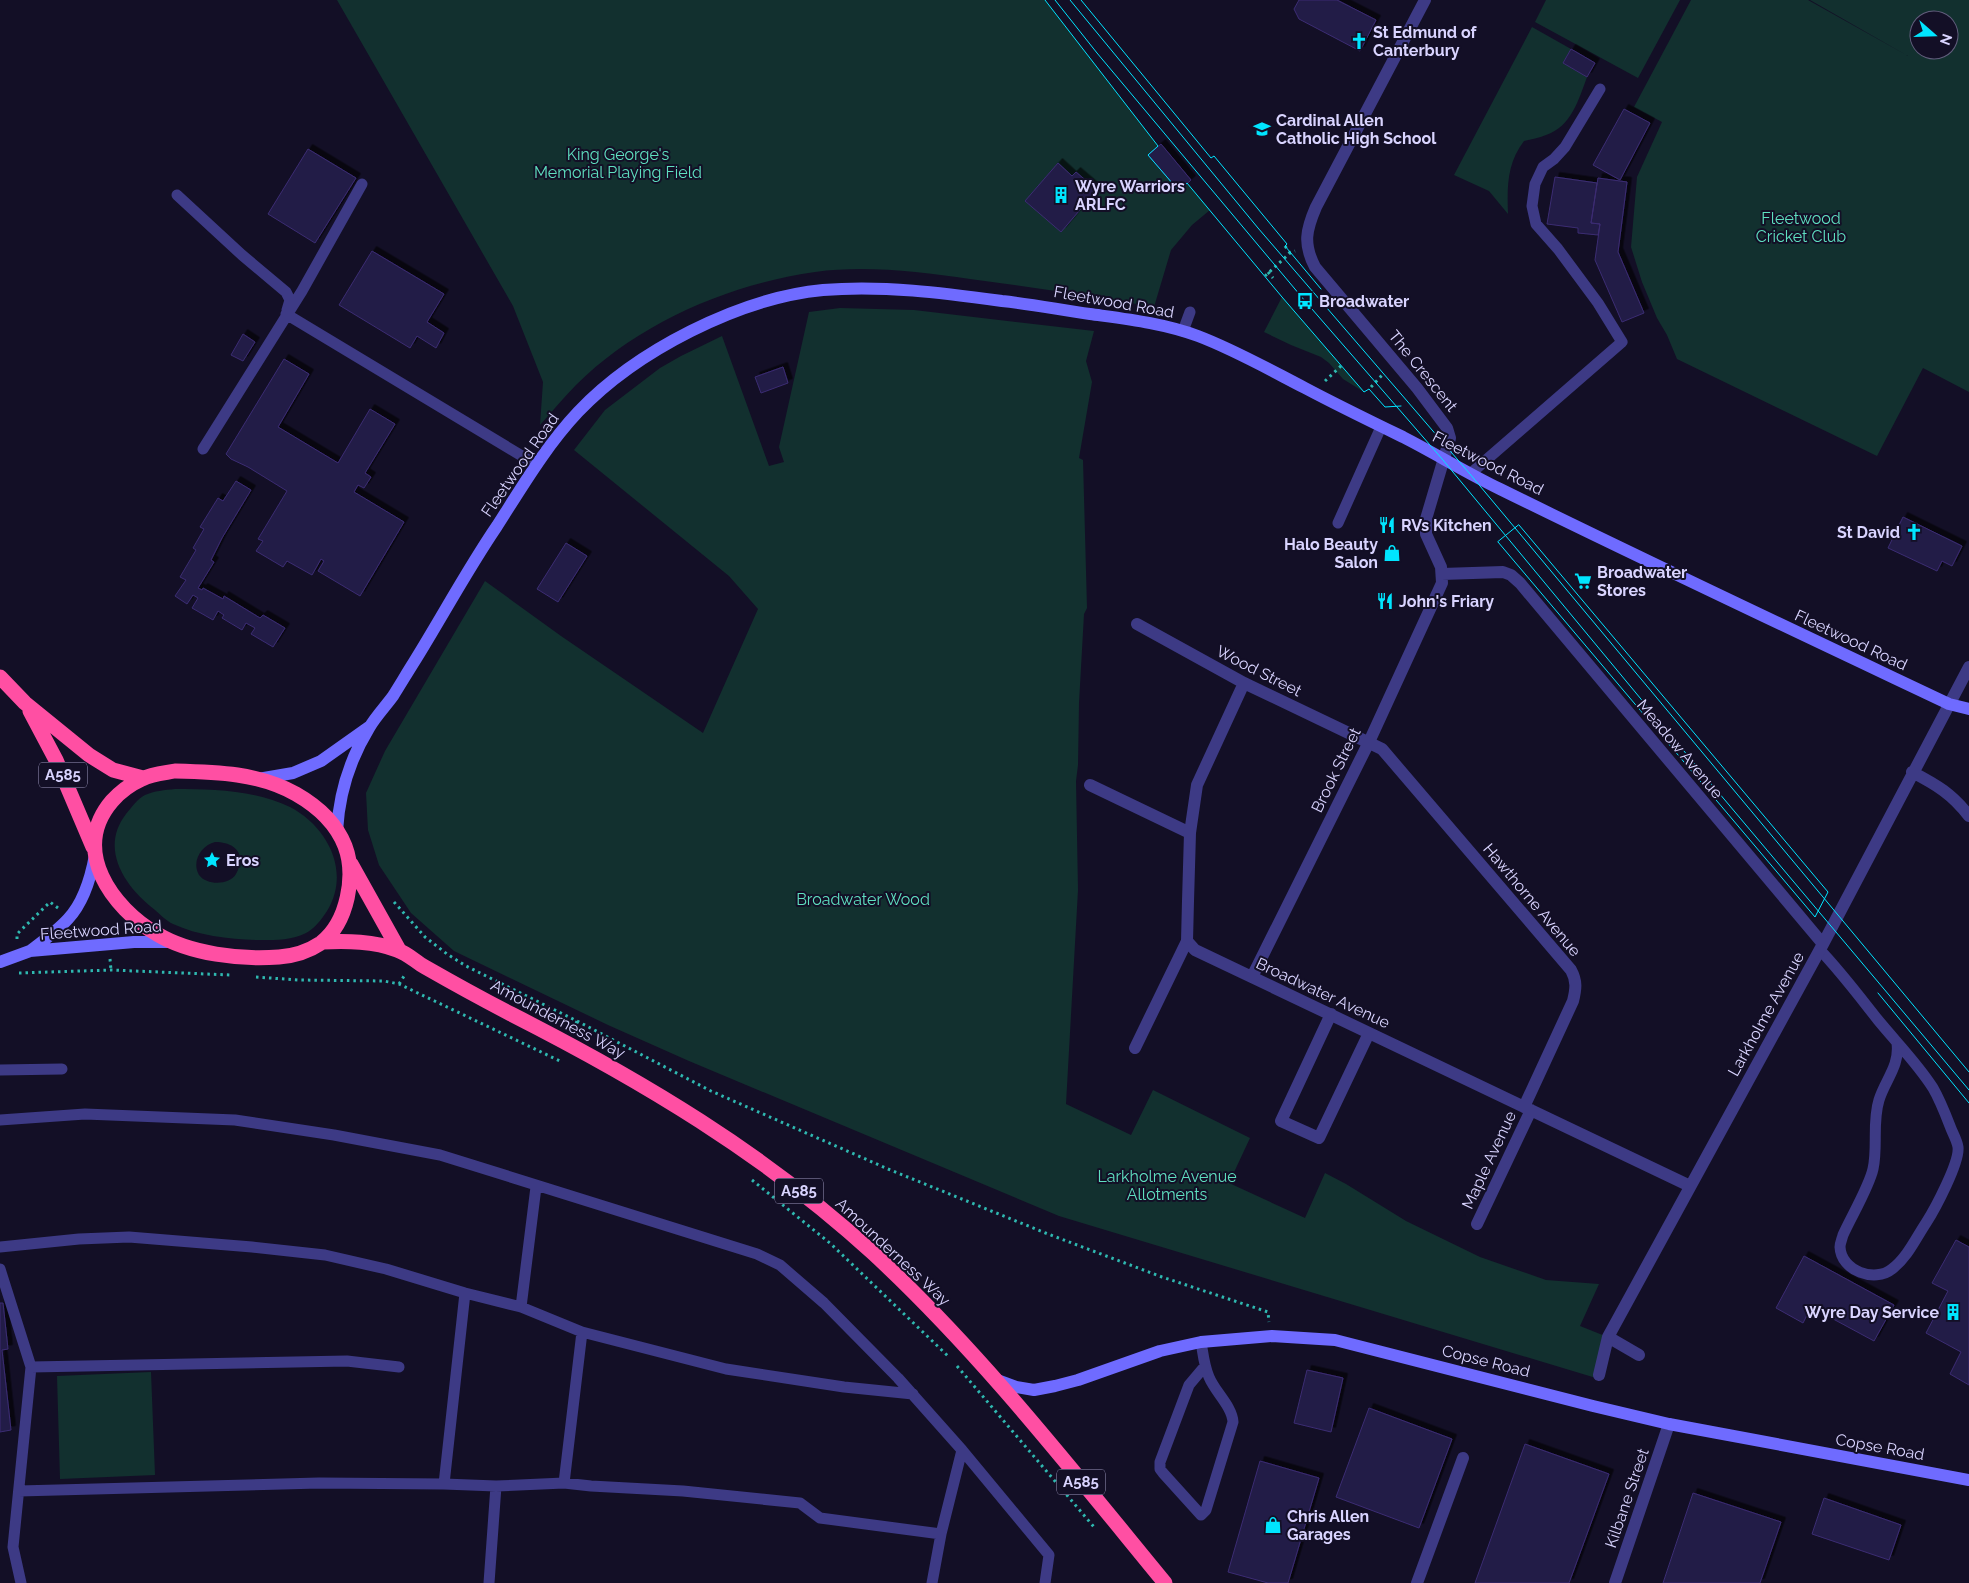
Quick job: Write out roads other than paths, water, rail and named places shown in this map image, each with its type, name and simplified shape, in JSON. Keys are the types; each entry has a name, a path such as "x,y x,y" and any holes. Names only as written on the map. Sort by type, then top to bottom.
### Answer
{"highway":[{"name":"A585","path":"0,677 25,703 99,762 114,770 143,778"},
{"name":"A585","path":"25,703 56,760 95,852 101,875 118,903 143,925 173,942 192,949 214,953 262,958 293,955 310,949 322,942 333,929 345,904 350,884 350,862"},
{"name":"A585","path":"95,852 96,829 108,806 118,795 143,778 175,771 221,772 258,779 297,794 325,815 337,831 350,862 399,950"},
{"name":"Amounderness Way","path":"322,942 351,941 399,950 478,996 569,1043 695,1116 789,1183 872,1252 919,1296 997,1380 1165,1583"}],"street":[{"name":"The Crescent","path":"1425,0 1316,207 1307,241 1315,267 1417,388 1448,428 1450,438 1443,460"},
{"name":"Fleetwood Road","path":"337,831 338,813 347,776 370,727 397,689 490,536 537,465 578,412 615,380 664,345 735,311 796,294 821,290 872,288 936,292 1017,302 1144,322 1183,331 1240,354 1470,474 1660,567 1949,704 1969,709"},
{"path":"1442,574 1426,534 1426,519 1443,460"},
{"name":"Meadow Avenue","path":"1442,574 1503,572 1512,575 1822,947"},
{"name":"Brook Street","path":"1252,977 1369,742 1438,592 1442,574"},
{"name":"Wood Street","path":"1137,624 1244,683 1369,742"},
{"name":"Larkholme Avenue","path":"1599,1375 1608,1337 1822,947 1912,772 1969,667"},
{"path":"1135,1048 1187,941 1190,833 1197,785 1244,683"},
{"name":"Fleetwood Road","path":"258,779 293,773 321,761 370,727"},
{"name":"Hawthorne Avenue","path":"1369,742 1388,756 1571,970 1575,978 1576,988 1573,1001 1527,1108"},
{"path":"1912,772 1940,786 1957,800 1969,816"},
{"path":"1090,785 1190,833"},
{"name":"Fleetwood Road","path":"30,951 69,918 76,908 88,882 95,852"},
{"name":"Broadwater Avenue","path":"1187,941 1195,950 1690,1186"},
{"name":"Fleetwood Road","path":"0,962 30,951 134,942 173,942"},
{"path":"1330,1014 1281,1120 1319,1138 1369,1032"},
{"name":"Maple Avenue","path":"1477,1224 1527,1108"},
{"name":"Copse Road","path":"997,1380 1016,1387 1034,1390 1078,1380 1160,1351 1201,1342 1272,1336 1335,1340 1669,1424 1969,1480"},
{"path":"1608,1337 1639,1354"},
{"name":"Kilbane Street","path":"1615,1583 1669,1424"},
{"path":"1417,1583 1464,1458"}],"lane":[{"path":"1470,474 1622,342 1598,303 1558,249 1536,224 1532,206 1534,184 1543,167 1554,160 1565,147 1600,89"},
{"path":"204,449 302,291 362,184"},
{"path":"177,195 242,255 286,292 290,300 286,314"},
{"path":"1183,331 1190,312"},
{"path":"286,314 537,465"},
{"path":"1338,523 1381,427"},
{"path":"1822,947 1833,964 1932,1086 1940,1100 1958,1148 1951,1174 1936,1207 1901,1260 1891,1270 1871,1275 1851,1267 1840,1247 1843,1235 1872,1171 1876,1148 1876,1111 1879,1099 1896,1066 1899,1054 1897,1043"},
{"path":"0,1070 62,1068"},
{"path":"0,1120 85,1114 236,1120 334,1135 440,1155 536,1187 757,1254 780,1265 824,1303 913,1394 1049,1555 1045,1583"},
{"path":"521,1308 536,1187"},
{"path":"0,1247 79,1239 129,1237 252,1247 334,1257 386,1268 465,1294 521,1308 582,1332 726,1369 844,1387 913,1394"},
{"path":"0,1269 31,1367 13,1547 21,1583"},
{"path":"444,1484 465,1294"},
{"path":"564,1483 582,1332"},
{"path":"1201,1342 1208,1376 1231,1411 1233,1422 1206,1510 1201,1515 1163,1473 1160,1469 1160,1462 1189,1385 1205,1366"},
{"path":"31,1367 347,1361 399,1367"},
{"path":"932,1583 941,1534 962,1450"},
{"path":"19,1491 320,1483 496,1486 564,1483 683,1491 800,1503 820,1518 941,1534"},
{"path":"489,1583 496,1486"}],"tram line":[{"path":"1045,0 1158,146 1148,155 1179,191 1187,183 1364,392 1369,389 1385,407 1401,406"},
{"path":"1055,0 1097,53 1305,301 1443,460 1708,780 1969,1090"},
{"path":"1070,0 1258,228 1470,474 1969,1072"},
{"path":"1081,0 1211,158 1214,156 1287,244 1285,246 1321,289"},
{"path":"1519,525 1828,892 1815,917 1498,542 1519,525"},
{"path":"1878,993 1969,1103"}],"place":[{"name":"St Edmund of Canterbury","path":"1359,41"},
{"name":"Cardinal Allen Catholic High School","path":"1262,129"},
{"name":"Wyre Warriors ARLFC","path":"1061,195"},
{"name":"Broadwater","path":"1305,301"},
{"name":"RVs Kitchen","path":"1387,525"},
{"name":"St David","path":"1914,532"},
{"name":"Halo Beauty Salon","path":"1392,553"},
{"name":"Broadwater Stores","path":"1583,581"},
{"name":"John's Friary","path":"1385,601"},
{"name":"Eros","path":"212,860"},
{"name":"Wyre Day Service","path":"1953,1312"},
{"name":"Chris Allen Garages","path":"1273,1525"}],"park label":[{"name":"King George's Memorial Playing Field","path":"618,163"},
{"name":"Fleetwood Cricket Club","path":"1801,227"},
{"name":"Broadwater Wood","path":"863,899"},
{"name":"Larkholme Avenue Allotments","path":"1167,1185"}]}
